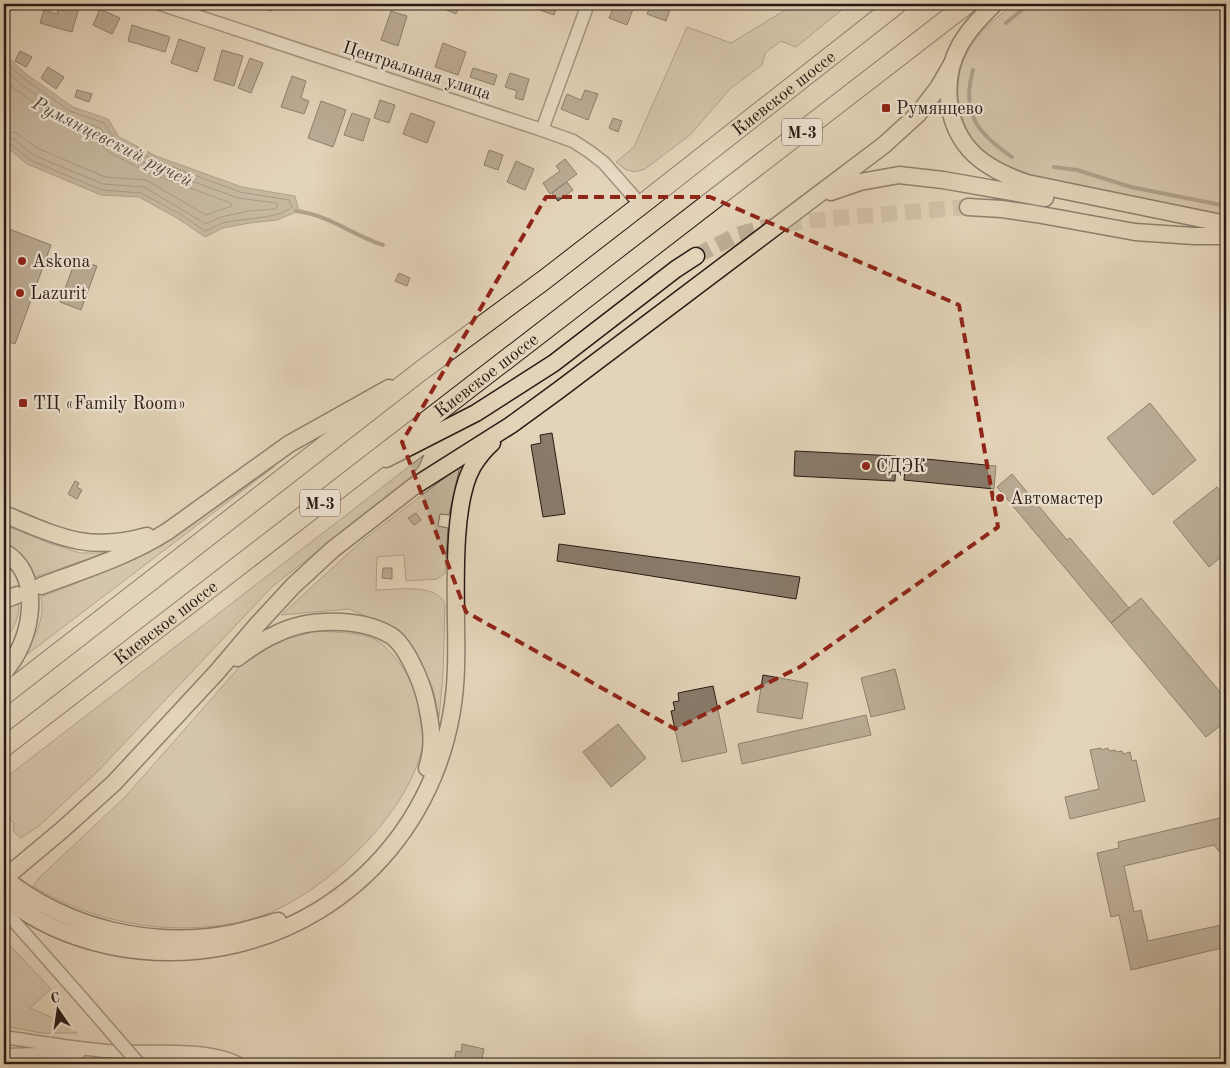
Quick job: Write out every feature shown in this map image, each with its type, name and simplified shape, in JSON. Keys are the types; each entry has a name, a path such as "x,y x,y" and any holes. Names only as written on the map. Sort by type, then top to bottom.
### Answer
{"highway":[{"name":"Киевское шоссе","path":"4,695 422,370 544,280 641,205 897,4"},
{"name":"Киевское шоссе","path":"4,746 967,4"}],"main road":[{"path":"218,672 254,645 277,633 298,626 330,622 356,624 364,625 391,636 409,657 423,690 432,726 432,753 415,799 384,841 347,877 312,902 278,921 234,933 201,938 146,936 98,927 54,911 23,892 8,874 62,830 114,783 218,672 257,624 287,592 332,550 413,487 511,425 884,146 918,114 938,88 964,38 994,4"},
{"path":"953,62 948,90 953,120 959,135 969,149 989,166 1027,183 1226,224"},
{"path":"808,202 860,182 899,176 943,180 986,187 1226,235"},
{"path":"968,207 1028,212 1135,232 1194,236 1226,235"},
{"path":"360,472 476,413 546,368 696,256"},
{"path":"41,586 117,558 148,544 289,444 422,370"},
{"path":"4,897 35,918 86,940 128,950 185,952 245,942 279,931 322,908 360,880 379,861 406,827 424,798 439,763 449,728 456,685 457,560 462,503 467,479 473,466 487,447 511,425"},
{"path":"4,514 42,530 75,541 91,544 126,541 146,536 189,516"},
{"path":"4,552 23,568 30,604 27,628 16,656 4,672"}],"street":[{"name":"Центральная улица","path":"160,4 542,130 573,142 604,163 641,205"},
{"path":"542,130 588,4"},
{"path":"4,910 139,1064"},
{"path":"4,1037 106,1051"},
{"path":"4,1055 106,1051 194,1054 217,1057 239,1064"}],"highlighted area":[{"path":"546,197 710,197 959,305 998,527 800,667 675,729 466,612 402,442"}],"shaded area":[{"path":"795,4 849,4 796,47 781,41 765,53 762,65 731,88 690,135 645,169 634,172 625,169 616,162 634,147 687,27 731,43"},
{"path":"1014,4 1226,4 1226,215 1037,177 1003,164 979,147 963,120 959,105 960,73 965,57 977,37"},
{"path":"424,455 419,466 407,481 273,586 98,771 40,825 21,838 13,831 14,823 4,815 4,779"},
{"path":"275,466 21,659 34,637 40,622 42,614 41,597 102,573 161,546"},
{"path":"460,466 449,515 440,514 438,526 448,528 445,573 437,579 406,581 404,555 377,557 376,590 425,590 441,598 445,605 443,675 439,717 433,689 418,656 399,630 349,609 281,615 363,540"},
{"path":"4,525 80,553 106,553 35,577 22,557 4,541"},
{"path":"18,601 19,611 16,622 4,640 4,606"},
{"path":"316,631 359,635 372,638 384,645 395,657 408,677 418,699 422,717 423,743 412,777 397,803 378,829 356,853 331,875 306,893 280,908 255,918 199,927 170,928 112,919 58,900 33,886 39,878 126,796 250,655 275,642"},
{"path":"4,939 51,989 30,1008 53,1018 67,1020 77,1033 41,1033 4,1026"}],"water":[{"path":"4,53 26,74 73,107 108,119 119,137 156,156 242,187 295,196 299,211 277,220 223,228 205,237 177,218 139,197 101,195 27,164 9,149 4,149"}],"building":[{"path":"60,4 80,4 72,32 40,23 44,10 57,14"},
{"path":"255,4 273,4 271,11"},
{"path":"444,4 461,4 456,14 442,8"},
{"path":"539,4 558,4 554,15 537,9"},
{"path":"615,4 635,4 627,25 609,18"},
{"path":"651,4 672,4 666,21 647,14"},
{"path":"100,9 120,18 112,34 93,25"},
{"path":"391,11 407,16 398,46 381,40"},
{"path":"132,25 170,37 165,52 128,41"},
{"path":"179,39 205,48 197,72 171,63"},
{"path":"443,43 466,52 458,75 435,67"},
{"path":"222,50 243,56 234,86 214,80"},
{"path":"20,51 32,57 26,67 15,61"},
{"path":"250,58 263,63 251,93 238,88"},
{"path":"48,67 64,77 56,89 41,78"},
{"path":"473,68 497,75 494,85 470,77"},
{"path":"510,73 529,79 523,100 515,98 517,91 505,87"},
{"path":"292,76 306,81 301,98 309,101 304,114 281,107"},
{"path":"77,90 92,94 89,102 75,97"},
{"path":"585,90 598,94 588,120 561,109 567,94 581,100"},
{"path":"380,100 395,105 389,123 374,118"},
{"path":"321,101 346,110 333,147 308,138"},
{"path":"352,113 370,119 363,141 344,135"},
{"path":"411,113 435,122 427,143 403,134"},
{"path":"613,118 622,121 618,132 609,128"},
{"path":"489,150 503,155 498,170 484,165"},
{"path":"565,159 577,174 550,194 543,183 560,171 556,166"},
{"path":"516,161 534,169 525,190 507,182"},
{"path":"567,182 573,190 558,201 552,193"},
{"path":"4,227 51,245 15,344 9,342 4,357"},
{"path":"76,259 97,266 81,310 60,302"},
{"path":"399,273 410,278 407,286 395,281"},
{"path":"1150,403 1196,460 1153,495 1107,438"},
{"path":"552,433 565,514 543,517 531,445 541,443 540,435"},
{"path":"795,451 896,456 895,481 794,476"},
{"path":"906,457 996,466 994,489 904,480"},
{"path":"1012,474 1067,540 1070,538 1129,608 1111,623 997,487"},
{"path":"75,481 79,483 77,487 82,490 77,499 68,494"},
{"path":"1217,487 1226,498 1226,553 1209,567 1173,522"},
{"path":"416,513 421,520 414,525 408,518"},
{"path":"559,544 800,577 796,599 557,561"},
{"path":"383,568 392,568 392,579 382,578"},
{"path":"1141,598 1226,699 1226,721 1206,737 1111,623"},
{"path":"895,669 905,709 871,717 861,678"},
{"path":"763,675 808,683 802,719 757,712"},
{"path":"713,686 727,752 682,762 671,711 675,710 673,702 679,701 678,693"},
{"path":"866,715 871,735 742,764 738,744"},
{"path":"618,724 646,758 611,787 583,752"},
{"path":"1101,748 1101,750 1108,748 1109,751 1122,751 1123,754 1130,752 1132,761 1136,760 1145,801 1070,819 1065,797 1099,789 1090,750"},
{"path":"1224,817 1226,820 1226,860 1214,845 1124,866 1134,912 1141,910 1148,941 1226,924 1226,947 1131,970 1119,915 1111,917 1097,853 1119,848 1118,842"},
{"path":"462,1044 484,1049 481,1064 457,1064 458,1062 454,1062 456,1051 461,1052"}],"waterway":[{"path":"1006,23 1029,4"},
{"path":"973,70 969,98 975,121 989,139 1012,157"},
{"path":"1054,167 1077,170 1131,187 1226,206"},
{"name":"Румянцевский ручей","path":"296,211 330,221 383,245"}],"tunnel":[{"path":"696,256 737,235 765,227 816,220 968,207"}],"place":[{"name":"Румянцево","path":"886,108"},
{"name":"Askona","path":"22,261"},
{"name":"Lazurit","path":"20,293"},
{"name":"ТЦ «Family Room»","path":"23,403"},
{"name":"СДЭК","path":"866,466"},
{"name":"Автомастер","path":"1000,498"}]}
